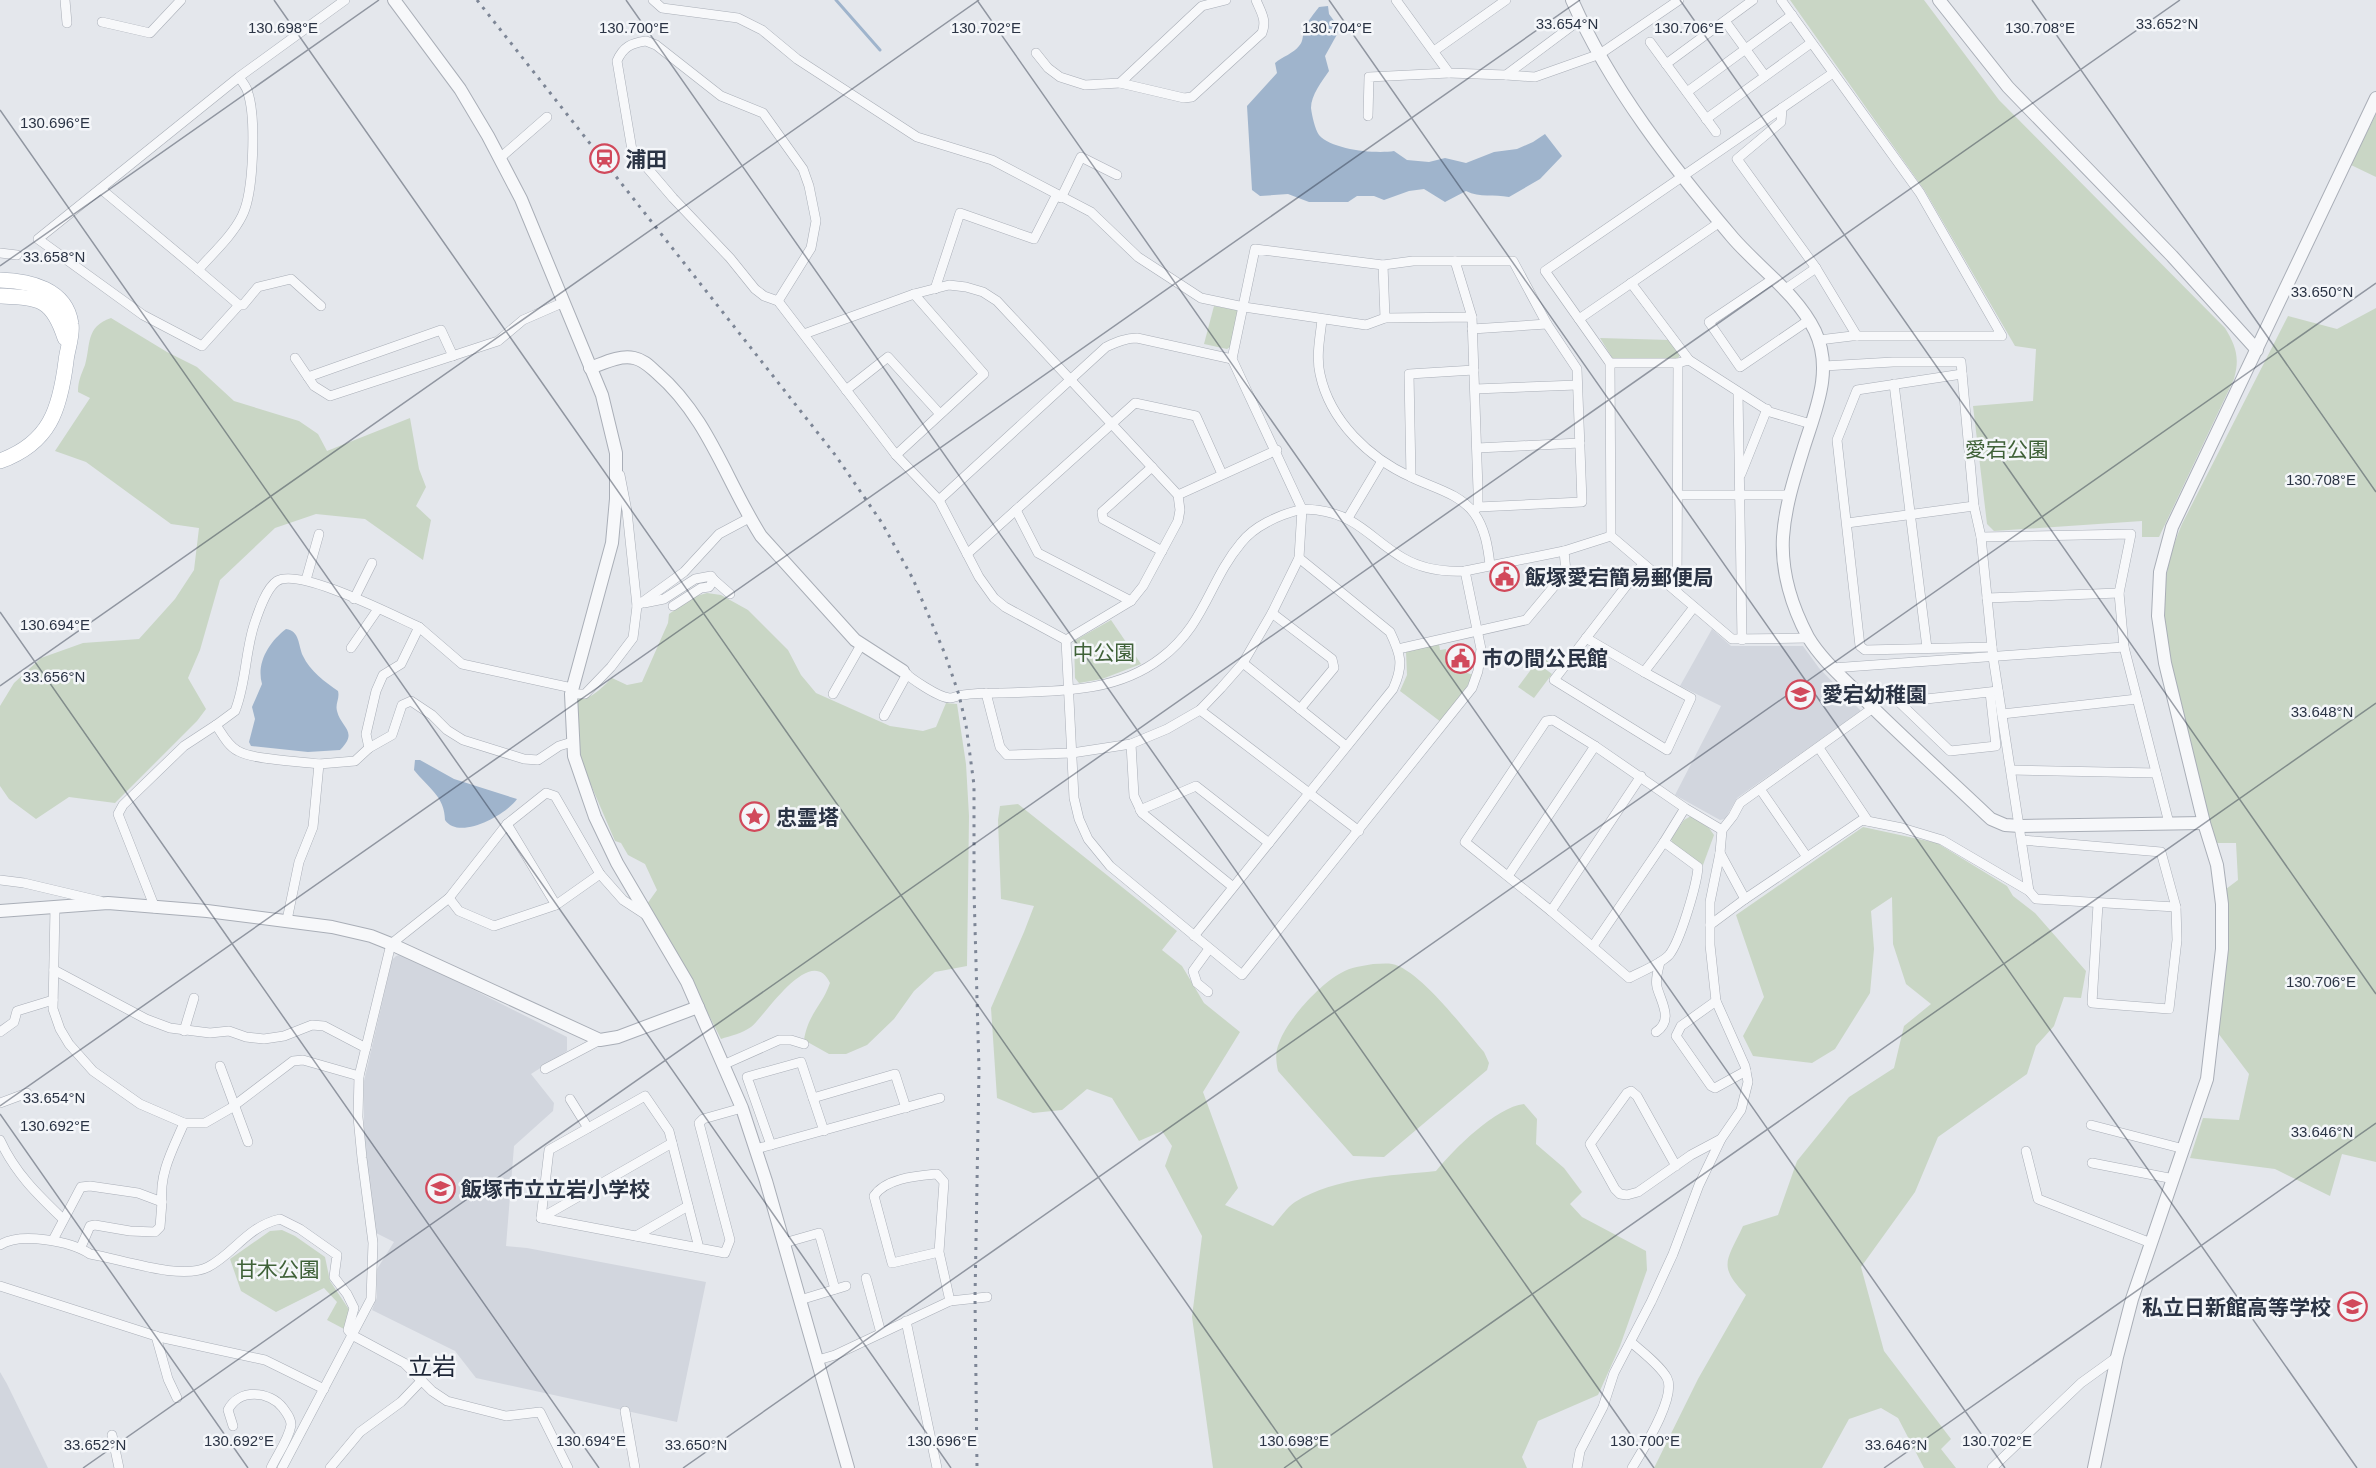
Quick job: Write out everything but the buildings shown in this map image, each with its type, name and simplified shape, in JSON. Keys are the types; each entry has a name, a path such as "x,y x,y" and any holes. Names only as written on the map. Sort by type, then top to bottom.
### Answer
{"main road":[{"path":"0,280 30,283 48,290 59,298 72,326 62,392 56,413 45,431 30,446 0,461"},
{"path":"0,296 38,300 49,306 57,316 68,344"}],"street":[{"path":"65,0 67,23"},
{"path":"102,22 150,33 181,0"},
{"path":"321,306 291,279 258,287 202,346 143,315 38,238 239,77 345,0"},
{"path":"155,908 118,814 123,805 184,746 231,716 238,704 254,625 267,592 277,581 285,578 306,580 354,598 419,627 462,664 585,694 611,668 633,638 639,605 627,511 602,395 520,199 500,158 460,89 394,0"},
{"path":"653,0 662,8 738,18 762,30 797,59 917,137 992,160 1091,212 1138,257 1201,298 1322,320 1366,325 1385,318 1472,317"},
{"path":"1120,83 1202,6 1226,0"},
{"path":"1036,53 1048,68 1060,77 1085,85 1120,83 1192,98 1262,33 1265,26 1264,18 1256,0"},
{"path":"1434,51 1506,0"},
{"path":"1572,0 1622,91 1683,178 1720,222 1800,307 1819,340 1824,366 1822,390 1789,495 1783,539 1786,580 1809,638 1832,668 1991,819 2005,825 2204,823"},
{"path":"1368,116 1368,77 1449,73 1534,77 1600,54 1679,0"},
{"path":"1666,64 1753,0"},
{"path":"1781,0 1920,193 2002,336 1857,336 1819,340"},
{"path":"1939,0 2008,87 2172,256 2257,350"},
{"path":"1398,1 1449,73"},
{"path":"1687,93 1792,15"},
{"path":"1506,75 1581,19"},
{"path":"1725,21 1765,76"},
{"path":"778,301 811,248 816,221 803,169 763,113 721,96 656,45 646,41 626,46 616,61 632,150 673,198 730,258 755,290 778,301 896,455 939,500 979,577 994,598 1005,607 1066,640"},
{"path":"1650,42 1716,132"},
{"path":"1706,119 1811,42"},
{"path":"1809,638 1732,639 1611,536 1610,363 1545,271 1833,73"},
{"path":"198,270 236,226 247,203 250,177 251,115 248,91 239,77"},
{"path":"2094,1468 2117,1357 2132,1299 2207,1079 2222,949 2222,904 2217,865 2204,823 2165,663 2158,616 2160,572 2172,527 2376,98"},
{"path":"1782,108 1781,122 1737,159 1816,268 1857,336"},
{"path":"500,158 547,117"},
{"path":"935,289 960,213 1034,239 1081,158 1118,175"},
{"path":"101,189 239,305"},
{"path":"1579,319 1720,222"},
{"path":"986,693 1003,752 1007,755 1072,753 1131,744 1167,729 1200,710 1242,663 1272,613 1299,558 1302,508 1232,359 1255,249 1383,265 1413,261 1514,261 1547,324 1577,369 1582,502 1475,509 1459,498 1411,477 1382,461 1340,420 1329,400 1320,373 1319,349 1322,320"},
{"path":"0,254 17,255"},
{"path":"1455,261 1472,317 1477,448 1475,509 1487,544 1490,565"},
{"path":"1383,265 1385,318"},
{"path":"1784,290 1816,268"},
{"path":"1773,279 1709,322 1740,368 1809,320"},
{"path":"1631,283 1689,360 1767,409 1811,424"},
{"path":"804,334 914,294 950,285 983,292 997,301 1178,495 1180,510 1178,521 1143,586 1131,601 1066,640"},
{"path":"896,455 984,374 914,294"},
{"path":"295,358 314,386 330,396 498,341 523,320 562,303"},
{"path":"1473,329 1547,324"},
{"path":"308,377 441,330 453,356"},
{"path":"939,500 1106,347 1128,338 1232,359"},
{"path":"846,390 888,357 940,414"},
{"path":"590,368 613,359 634,358 644,362 664,379 696,415 749,518 761,536 799,580 842,628 861,645 905,672 910,678 949,698 986,693 1068,691 1108,684 1140,671 1161,658 1196,622 1230,557 1242,542 1272,520 1302,508 1330,512 1348,518 1403,558 1435,570 1465,571 1564,551 1611,536"},
{"path":"1610,363 1678,363 1689,360"},
{"path":"1824,366 1893,362 1961,362 1974,506 1982,537 1992,652 1994,692 1996,747 1950,751 1899,702 1994,692"},
{"path":"1677,592 1678,363"},
{"path":"1411,477 1409,374 1474,370"},
{"path":"1962,374 1857,390 1837,440 1860,646 1865,650 1927,648 1992,652"},
{"path":"1894,384 1927,648"},
{"path":"1475,389 1577,385"},
{"path":"1738,392 1742,640"},
{"path":"968,554 1135,403 1196,416 1222,474"},
{"path":"1740,479 1767,409"},
{"path":"1477,448 1580,443"},
{"path":"1178,495 1276,450"},
{"path":"616,453 616,499 612,543 572,691 572,742 578,771 595,817 617,863 687,982 742,1108 784,1242 848,1468"},
{"path":"1348,518 1382,461"},
{"path":"1152,467 1102,512 1103,519 1162,551"},
{"path":"1677,495 1789,495"},
{"path":"1847,523 1974,506"},
{"path":"1016,510 1038,553 1131,601"},
{"path":"639,605 684,572 719,534 749,518"},
{"path":"306,580 320,534"},
{"path":"1982,537 2132,534 2119,593 2124,647 2169,823"},
{"path":"1398,649 1526,620 1566,572 1564,551"},
{"path":"1194,936 1393,689 1401,663 1398,649 1390,632 1299,558"},
{"path":"354,598 372,563"},
{"path":"1586,638 1691,698 1667,750 1554,681 1586,638 1643,564"},
{"path":"1066,640 1074,798 1079,819 1088,839 1110,866 1242,975 1472,688 1478,671 1481,649 1465,571"},
{"path":"639,605 664,599 702,576 711,576 730,594"},
{"path":"673,606 701,588 709,587 714,580"},
{"path":"1987,598 2119,593"},
{"path":"1644,672 1694,607"},
{"path":"351,648 378,609"},
{"path":"1272,613 1332,659 1334,668 1300,709"},
{"path":"369,748 366,734 376,691 384,675 401,664 419,627"},
{"path":"834,694 861,645"},
{"path":"1832,668 1992,652 2124,647"},
{"path":"1242,663 1346,746"},
{"path":"884,716 905,672"},
{"path":"1994,692 2002,714 2029,891"},
{"path":"2002,714 2137,699"},
{"path":"216,725 236,751 248,755 319,764 355,761 369,748 392,735 402,705 411,702 432,715 447,730 463,740 524,759 538,760 559,746 572,742"},
{"path":"1577,1468 1580,1451 1603,1407 1614,1373 1660,1282 1699,1185 1721,1139 1741,1110 1748,1082 1746,1071 1716,1001 1710,902 1720,853 1722,830 1740,803 1873,708"},
{"path":"1200,710 1359,831"},
{"path":"1664,842 1698,867 1677,940 1669,955 1629,978 1465,842 1546,721 1553,720 1722,830"},
{"path":"1131,744 1134,796 1140,810 1149,820 1233,887"},
{"path":"1508,876 1596,746"},
{"path":"1819,748 1868,821"},
{"path":"287,920 299,862 313,827 319,764"},
{"path":"2011,770 2156,773"},
{"path":"1551,911 1641,776"},
{"path":"1140,810 1196,786 1269,843"},
{"path":"1760,789 1807,856"},
{"path":"282,1468 371,1299 372,1254 358,1117 359,1076 391,944 449,898 507,824 546,793 555,796 600,874 622,900 650,917"},
{"path":"1593,946 1685,808"},
{"path":"1710,925 1862,820 1942,840 2029,891 2036,899 2176,907"},
{"path":"507,824 556,905"},
{"path":"2022,840 2162,852 2176,907 2177,940 2169,1009 2092,1003 2098,904"},
{"path":"1720,853 1745,899"},
{"path":"449,898 459,911 494,926 556,905 600,874"},
{"path":"0,880 24,883 108,903 287,920 370,936 600,1040"},
{"path":"0,911 108,903"},
{"path":"55,907 53,1009 60,1029 69,1044 93,1071 140,1104 184,1123 205,1123 234,1105 293,1061 303,1060 359,1076"},
{"path":"1208,992 1193,975 1196,966 1209,948"},
{"path":"1656,1032 1661,1029 1666,1014 1656,980 1660,962"},
{"path":"54,970 146,1020 184,1031 210,1033 229,1031 246,1037 264,1039 284,1036 312,1025 324,1026 366,1048"},
{"path":"184,1031 194,998"},
{"path":"0,1032 14,1023 17,1011 53,1000"},
{"path":"1716,1001 1681,1026 1676,1036 1714,1088 1746,1071"},
{"path":"544,1069 600,1040 618,1037 698,1006"},
{"path":"723,1065 779,1040 791,1040 804,1044"},
{"path":"771,1145 747,1077 801,1062 824,1131"},
{"path":"220,1066 248,1142"},
{"path":"813,1098 895,1074 906,1108"},
{"path":"1676,1166 1637,1096 1631,1091 1627,1093 1590,1144 1615,1189 1620,1194 1627,1195 1638,1192 1706,1146 1721,1139"},
{"path":"0,1103 27,1093"},
{"path":"541,1218 549,1150 645,1096 669,1131 699,1248"},
{"path":"756,1149 940,1098"},
{"path":"570,1099 588,1128"},
{"path":"541,1218 725,1253 730,1240 699,1123 703,1119 742,1108"},
{"path":"81,1247 90,1226 155,1232 160,1227 163,1173 184,1123"},
{"path":"2091,1125 2184,1149"},
{"path":"0,1140 13,1166 30,1187 63,1219"},
{"path":"541,1218 672,1143"},
{"path":"2026,1150 2038,1199 2151,1244"},
{"path":"2092,1163 2174,1179"},
{"path":"939,1252 892,1263 873,1196 878,1189 905,1178 937,1174 944,1182 939,1252 950,1301"},
{"path":"53,1240 63,1219 73,1207 81,1187 90,1186 138,1193 162,1202"},
{"path":"636,1236 688,1206"},
{"path":"0,1245 9,1239 53,1240 81,1247 90,1254 179,1273 195,1272 209,1267 250,1232 280,1219 300,1229 337,1255 334,1277 354,1308 348,1329 352,1335 404,1363 447,1401 506,1416 540,1412 568,1468"},
{"path":"784,1242 819,1233 835,1289"},
{"path":"866,1278 881,1333"},
{"path":"0,1286 156,1336 265,1360 324,1389"},
{"path":"800,1300 846,1286"},
{"path":"818,1360 950,1301 987,1297"},
{"path":"906,1321 937,1468"},
{"path":"156,1336 168,1379 177,1398"},
{"path":"1631,1341 1666,1377 1670,1386 1660,1419 1632,1468"},
{"path":"1992,1468 2081,1383 2117,1357"},
{"path":"330,1468 360,1432 401,1402 422,1380"},
{"path":"233,1426 228,1410 231,1404 238,1399 263,1394 276,1399 291,1418 291,1427 271,1468"},
{"path":"625,1412 635,1468"},
{"path":"112,1435 119,1468"}],"shaded area":[{"path":"1712,629 1731,646 1803,646 1819,668 1861,711 1737,798 1725,819 1720,820 1675,795 1721,706 1680,686"},
{"name":"飯塚市立立岩小学校","path":"403,954 567,1037 567,1051 531,1074 554,1103 553,1111 514,1146 506,1246 706,1282 677,1422 476,1378 455,1351 372,1310 377,1297 377,1269 394,1242 374,1232 364,1141 364,1081 392,960"},
{"path":"0,1372 7,1384 48,1468 0,1468"}],"green space":[{"name":"愛宕公園","path":"1790,0 1924,0 1999,100 2225,328 2236,352 2237,365 2234,379 2159,537 2142,537 2142,521 1994,531 1987,524 1973,406 2033,401 2036,349 2015,346 1925,191"},
{"path":"2376,114 2376,177 2351,165"},
{"path":"1214,306 1237,310 1240,315 1230,347 1227,349 1204,344"},
{"path":"2376,308 2376,1162 2342,1154 2330,1196 2275,1169 2190,1158 2203,1118 2239,1120 2249,1074 2218,1033 2226,889 2238,880 2236,843 2214,843 2167,644 2164,597 2168,568 2182,524 2288,316 2337,329"},
{"path":"111,318 167,352 197,367 234,401 299,421 318,434 327,451 410,418 419,469 426,487 416,506 431,520 423,560 365,519 316,514 275,528 220,580 200,650 188,678 206,709 197,721 115,803 69,797 36,819 9,799 0,786 0,706 14,683 41,658 83,643 139,639 175,599 194,570 199,528 171,524 86,462 55,451 90,398 78,392 90,337 97,326"},
{"path":"1600,338 1670,340 1681,354 1678,358 1613,359"},
{"path":"707,593 721,595 748,610 788,650 801,675 816,693 890,726 923,731 936,727 946,703 957,704 966,764 969,816 967,966 935,972 914,991 894,1019 867,1045 846,1054 829,1054 804,1040 809,1023 830,983 822,973 812,971 800,976 777,997 751,1027 721,1039 690,978 647,904 657,890 645,864 628,855 621,843 615,841 582,764 575,724 575,699 591,696 612,678 627,685 642,682 668,623 669,614 693,597"},
{"name":"中公園","path":"1111,620 1141,664 1102,679 1079,683 1075,678 1074,641"},
{"path":"1439,644 1440,650 1446,649 1448,666 1473,675 1463,694 1441,722 1400,691 1407,675 1406,652"},
{"path":"1541,656 1549,662 1544,668 1552,674 1534,698 1518,687"},
{"path":"1018,804 1177,931 1162,950 1182,966 1204,1003 1240,1032 1203,1092 1238,1188 1225,1205 1273,1226 1295,1202 1328,1187 1382,1176 1436,1171 1476,1130 1501,1113 1524,1104 1537,1119 1536,1144 1564,1168 1582,1192 1570,1204 1582,1217 1646,1251 1647,1270 1620,1346 1598,1395 1538,1421 1522,1457 1527,1468 1213,1468 1192,1317 1202,1236 1165,1166 1172,1146 1162,1131 1139,1141 1112,1098 1087,1089 1062,1110 1033,1113 997,1098 991,1008 1034,906 1001,899 998,820 1000,806"},
{"path":"1691,816 1709,828 1714,835 1703,865 1673,844 1671,839 1684,820"},
{"path":"1863,827 1937,843 2007,886 2013,896 2035,913 2086,971 2081,998 2064,997 2054,1026 2036,1046 2027,1074 1938,1137 1915,1192 1861,1267 1884,1351 1951,1439 1941,1449 1956,1468 1924,1468 1898,1418 1881,1408 1849,1419 1822,1468 1654,1468 1698,1379 1746,1295 1728,1269 1729,1255 1743,1226 1778,1215 1797,1161 1849,1097 1894,1068 1904,1026 1931,1004 1906,984 1893,944 1892,897 1871,911 1874,949 1870,993 1835,1049 1812,1063 1753,1056 1743,1036 1764,997 1736,915"},
{"path":"1373,964 1392,964 1403,968 1428,988 1484,1052 1489,1063 1487,1070 1384,1157 1353,1156 1278,1071 1276,1061 1276,1053 1283,1034 1314,994 1345,971"},
{"name":"甘木公園","path":"282,1230 295,1236 325,1257 330,1281 350,1311 344,1329 327,1320 337,1302 324,1288 276,1312 241,1291 230,1259 270,1231"}],"water":[{"path":"1328,6 1329,14 1340,29 1325,56 1329,71 1311,103 1314,122 1319,135 1325,140 1355,150 1394,151 1407,160 1429,162 1445,158 1466,163 1494,152 1517,149 1545,134 1562,156 1540,179 1509,197 1466,191 1445,202 1424,189 1409,191 1384,200 1374,196 1357,196 1348,202 1309,202 1288,194 1260,196 1252,190 1247,106 1277,73 1275,63 1301,44 1306,25 1319,7"},
{"path":"286,629 291,630 296,636 303,656 310,667 338,691 337,711 348,734 340,750 308,752 251,746 249,742 255,719 252,707 262,684 262,661 274,640"},
{"path":"415,760 420,760 454,779 517,799 503,812 482,823 461,828 452,826 445,820 439,798 414,770"}],"waterway":[{"path":"836,0 880,50"}],"railway":[{"path":"477,0 836,456 882,523 913,579 945,654 959,695 966,725 974,785 974,891 979,1070 975,1298 977,1468"}],"place":[{"name":"浦田","path":"604,159"},
{"name":"飯塚愛宕簡易郵便局","path":"1504,577"},
{"name":"市の間公民館","path":"1461,658"},
{"name":"愛宕幼稚園","path":"1801,694"},
{"name":"忠霊塔","path":"755,817"},
{"name":"飯塚市立立岩小学校","path":"440,1189"},
{"name":"私立日新館高等学校","path":"2352,1307"}],"district":[{"name":"立岩","path":"432,1366"}]}
